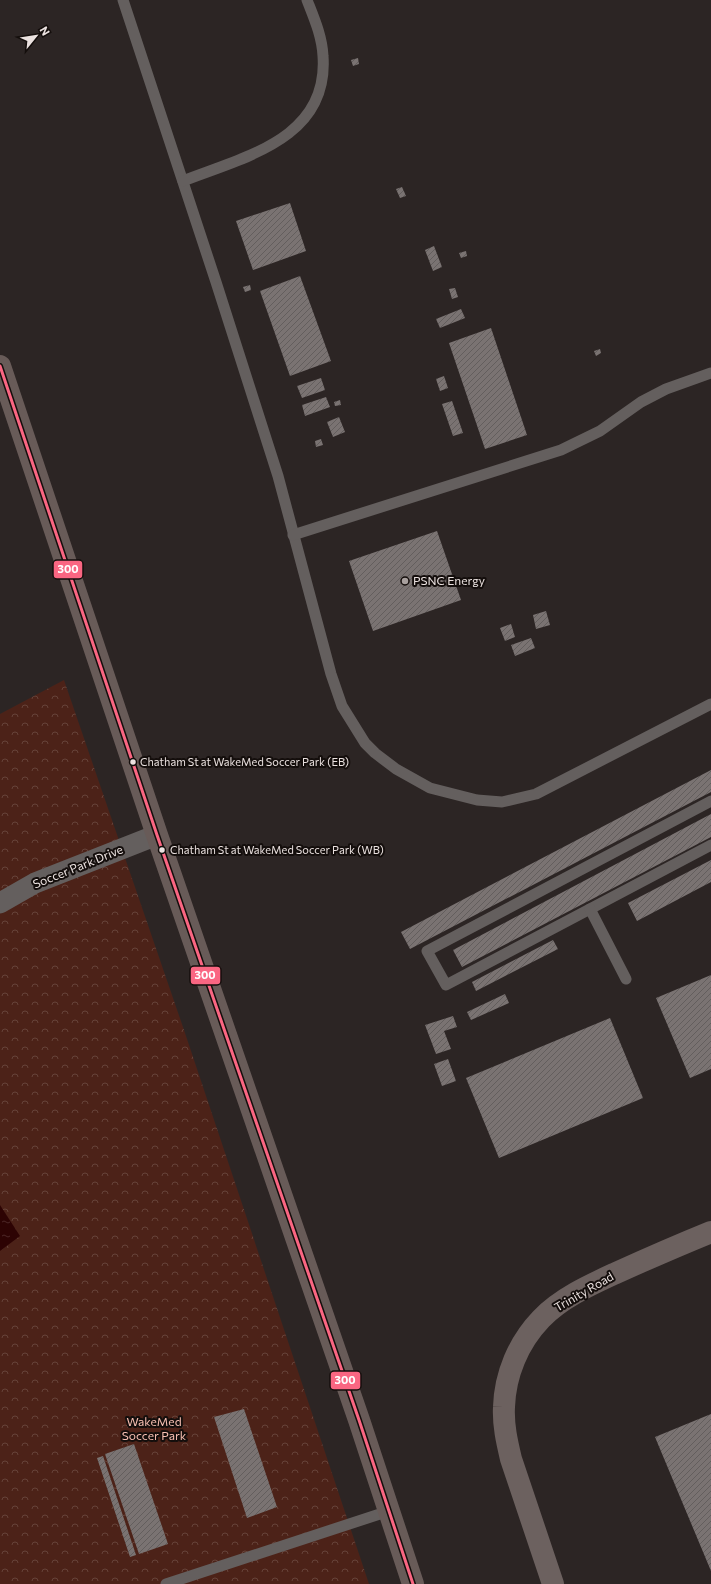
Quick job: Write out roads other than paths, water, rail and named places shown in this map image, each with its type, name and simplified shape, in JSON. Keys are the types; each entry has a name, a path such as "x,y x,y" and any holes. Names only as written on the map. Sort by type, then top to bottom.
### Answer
{"main road":[{"path":"0,366 157,836 413,1584"},
{"name":"Trinity Road","path":"553,1584 511,1459 507,1442 504,1408 509,1377 514,1361 520,1348 538,1322 570,1297 594,1284 711,1232"}],"street":[{"name":"Soccer Park Drive","path":"0,903 35,883 157,836"}],"lane":[{"path":"123,0 183,180 278,476 331,674 342,706 361,738 375,754 396,769 430,788 478,800 502,802 536,794 711,704"},
{"path":"183,180 269,147 296,128 307,115 317,97 323,79 323,55 319,32 307,0"},
{"path":"293,535 561,450 600,431 640,402 666,390 711,373"},
{"path":"711,801 428,951 446,985 711,845"},
{"path":"590,909 626,979"},
{"path":"166,1584 389,1511"}],"water":[{"path":"0,1205 20,1236 0,1251"}],"place":[{"name":"PSNC Energy","path":"405,581"},
{"name":"Chatham St at WakeMed Soccer Park (EB)","path":"133,762"},
{"name":"Chatham St at WakeMed Soccer Park (WB)","path":"162,850"}],"park label":[{"name":"WakeMed Soccer Park","path":"154,1429"}]}
